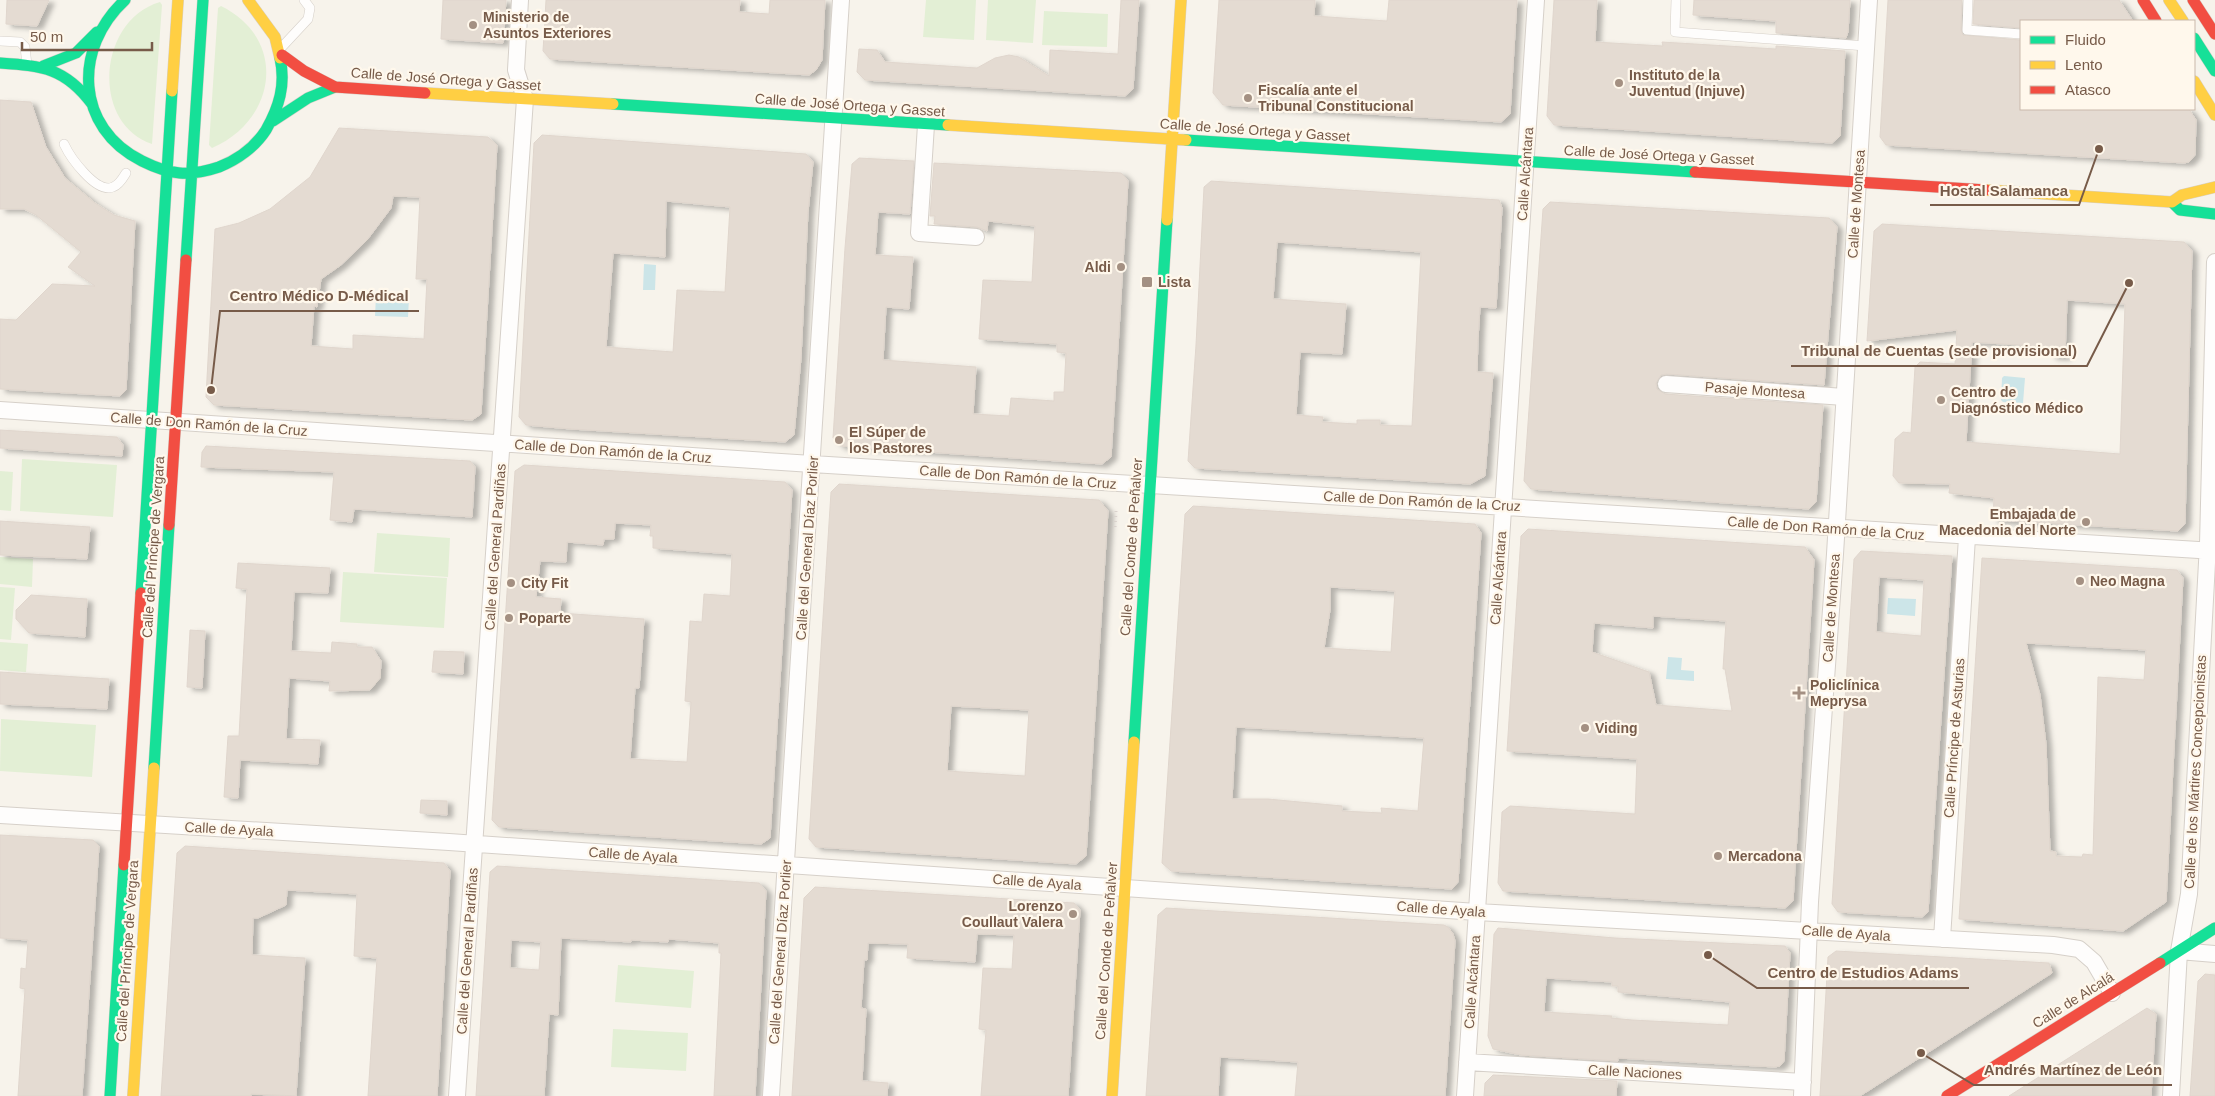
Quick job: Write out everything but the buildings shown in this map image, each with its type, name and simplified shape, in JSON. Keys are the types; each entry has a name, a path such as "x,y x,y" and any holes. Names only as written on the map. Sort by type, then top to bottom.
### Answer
{"street":[{"path":"43,66 76,53 100,29 114,9 125,0"},
{"name":"Calle del Príncipe de Vergara","path":"110,1096 178,0"},
{"name":"Calle del Príncipe de Vergara","path":"133,1096 203,0"},
{"path":"0,63 43,66 66,76 82,89 109,136 121,149 143,164 166,171 192,173 225,165 248,152 262,138 273,121 284,89 281,52 275,33 262,14 248,0"},
{"name":"Calle del General Pardiñas","path":"457,1096 525,99 516,70 520,0"},
{"name":"Calle del General Díaz Porlier","path":"771,1096 841,0"},
{"name":"Calle del Conde de Peñalver","path":"1112,1096 1181,0"},
{"name":"Calle Alcántara","path":"1465,1096 1536,0"},
{"name":"Calle de Montesa","path":"1802,1089 1808,930 1836,528 1869,0"},
{"path":"2143,0 2155,20"},
{"path":"2169,0 2182,20"},
{"path":"2193,0 2215,34"},
{"path":"92,106 88,78 92,47 100,29"},
{"path":"2195,40 2215,71"},
{"name":"Calle de José Ortega y Gasset","path":"281,52 304,71 335,87 2172,202 2182,196 2215,187"},
{"path":"2195,83 2215,115"},
{"name":"Calle de José Ortega y Gasset","path":"273,121 308,98 335,87"},
{"path":"926,124 920,233 976,237"},
{"name":"Calle de José Ortega y Gasset","path":"2172,202 2180,210 2215,214"},
{"name":"Calle de los Mártires Concepcionistas","path":"2171,1096 2179,951 2189,894 2211,551 2215,262"},
{"name":"Pasaje Montesa","path":"1666,384 1844,397"},
{"name":"Calle de Don Ramón de la Cruz","path":"0,410 812,464 2211,551"},
{"name":"Calle Príncipe de Asturias","path":"1942,939 1966,537"},
{"name":"Calle de Ayala","path":"0,815 474,844 1477,912 2053,945 2079,949 2094,962 2112,993"},
{"name":"Calle de Alcalá","path":"1947,1096 2215,928"},
{"path":"2179,951 2215,954"},
{"name":"Calle Naciones","path":"1467,1062 1802,1089"}],"lane":[{"path":"281,52 308,20 310,8 304,0"},
{"path":"1676,0 1675,32 1866,46"},
{"path":"1968,0 1967,30 2020,34"},
{"path":"0,41 20,42 26,47 27,65"},
{"path":"64,144 78,165 92,180 104,188 112,188 120,182 126,173"},
{"path":"126,822 137,850"},
{"path":"140,859 136,934 142,957"},
{"path":"111,1077 116,1096"}],"path":[{"path":"1116,511 1116,527"}],"green space":[{"path":"926,0 976,0 974,40 923,37"},
{"path":"988,0 1036,0 1033,43 986,40"},
{"path":"160,2 162,5 152,144 132,133 118,115 111,95 110,72 114,49 124,29 139,12"},
{"path":"221,6 243,20 257,38 265,58 266,79 261,99 250,119 234,135 212,148 209,145 218,8"},
{"path":"1044,11 1108,14 1107,47 1042,45"},
{"path":"22,459 117,465 113,517 20,511"},
{"path":"0,471 13,472 11,511 0,510"},
{"path":"377,533 450,538 448,577 374,572"},
{"path":"0,557 33,559 32,587 0,584"},
{"path":"343,572 447,578 444,628 340,622"},
{"path":"0,587 15,588 11,640 0,639"},
{"path":"0,642 28,644 26,672 0,670"},
{"path":"1,719 96,725 92,777 0,771"},
{"path":"618,965 694,971 691,1008 615,1002"},
{"path":"613,1029 688,1033 686,1071 611,1067"}],"water":[{"path":"644,264 656,265 655,290 643,290"},
{"path":"376,296 409,298 408,317 375,316"},
{"path":"2004,376 2025,378 2023,403 2003,402 2001,400 2002,378"},
{"path":"1888,598 1916,599 1915,616 1887,614"},
{"path":"1668,657 1682,658 1681,670 1694,671 1694,681 1666,679"}],"traffic: fast":[{"path":"125,0 108,19 96,41 90,63 89,86 93,108 104,129 120,147 152,166 171,172 198,172 219,167 232,161 251,147 266,130 278,104 282,87 280,58"},
{"path":"186,260 203,0"},
{"path":"43,66 76,53 97,32"},
{"path":"2195,40 2215,71"},
{"path":"0,63 52,71 72,83 92,104"},
{"path":"273,121 308,98 335,87"},
{"path":"141,593 172,91"},
{"path":"613,104 948,125"},
{"path":"1186,140 1695,172"},
{"path":"2172,202 2180,210 2215,214"},
{"path":"1134,742 1167,220"},
{"path":"154,768 169,525"},
{"path":"110,1096 124,865"},
{"path":"2160,963 2215,928"}],"traffic: slow":[{"path":"172,91 178,0"},
{"path":"248,0 275,37 280,58"},
{"path":"1167,220 1181,0"},
{"path":"2169,0 2182,20"},
{"path":"2195,83 2215,115"},
{"path":"425,93 613,104"},
{"path":"948,125 1186,140"},
{"path":"1986,190 2172,202 2182,195 2215,187"},
{"path":"1112,1096 1134,742"},
{"path":"133,1096 154,768"}],"traffic: jam":[{"path":"2143,0 2155,20"},
{"path":"2193,0 2215,34"},
{"path":"282,55 304,71 335,87 425,93"},
{"path":"1695,172 1986,190"},
{"path":"169,525 186,260"},
{"path":"124,865 141,593"},
{"path":"1947,1096 2160,963"}],"place":[{"name":"Ministerio de Asuntos Exteriores","path":"473,25"},
{"name":"Instituto de la Juventud (Injuve)","path":"1619,83"},
{"name":"Fiscalía ante el Tribunal Constitucional","path":"1248,98"},
{"name":"Hostal Salamanca","path":"2099,149"},
{"name":"Aldi","path":"1121,267"},
{"name":"Lista","path":"1147,282"},
{"name":"Tribunal de Cuentas (sede provisional)","path":"2129,283"},
{"name":"Centro Médico D-Médical","path":"211,390"},
{"name":"Centro de Diagnóstico Médico","path":"1941,400"},
{"name":"El Súper de los Pastores","path":"839,440"},
{"name":"Embajada de Macedonia del Norte","path":"2086,522"},
{"name":"Neo Magna","path":"2080,581"},
{"name":"City Fit","path":"511,583"},
{"name":"Poparte","path":"509,618"},
{"name":"Policlínica Meprysa","path":"1799,693"},
{"name":"Viding","path":"1585,728"},
{"name":"Mercadona","path":"1718,856"},
{"name":"Lorenzo Coullaut Valera","path":"1073,914"},
{"name":"Centro de Estudios Adams","path":"1708,955"},
{"name":"Andrés Martínez de León","path":"1921,1053"}]}
